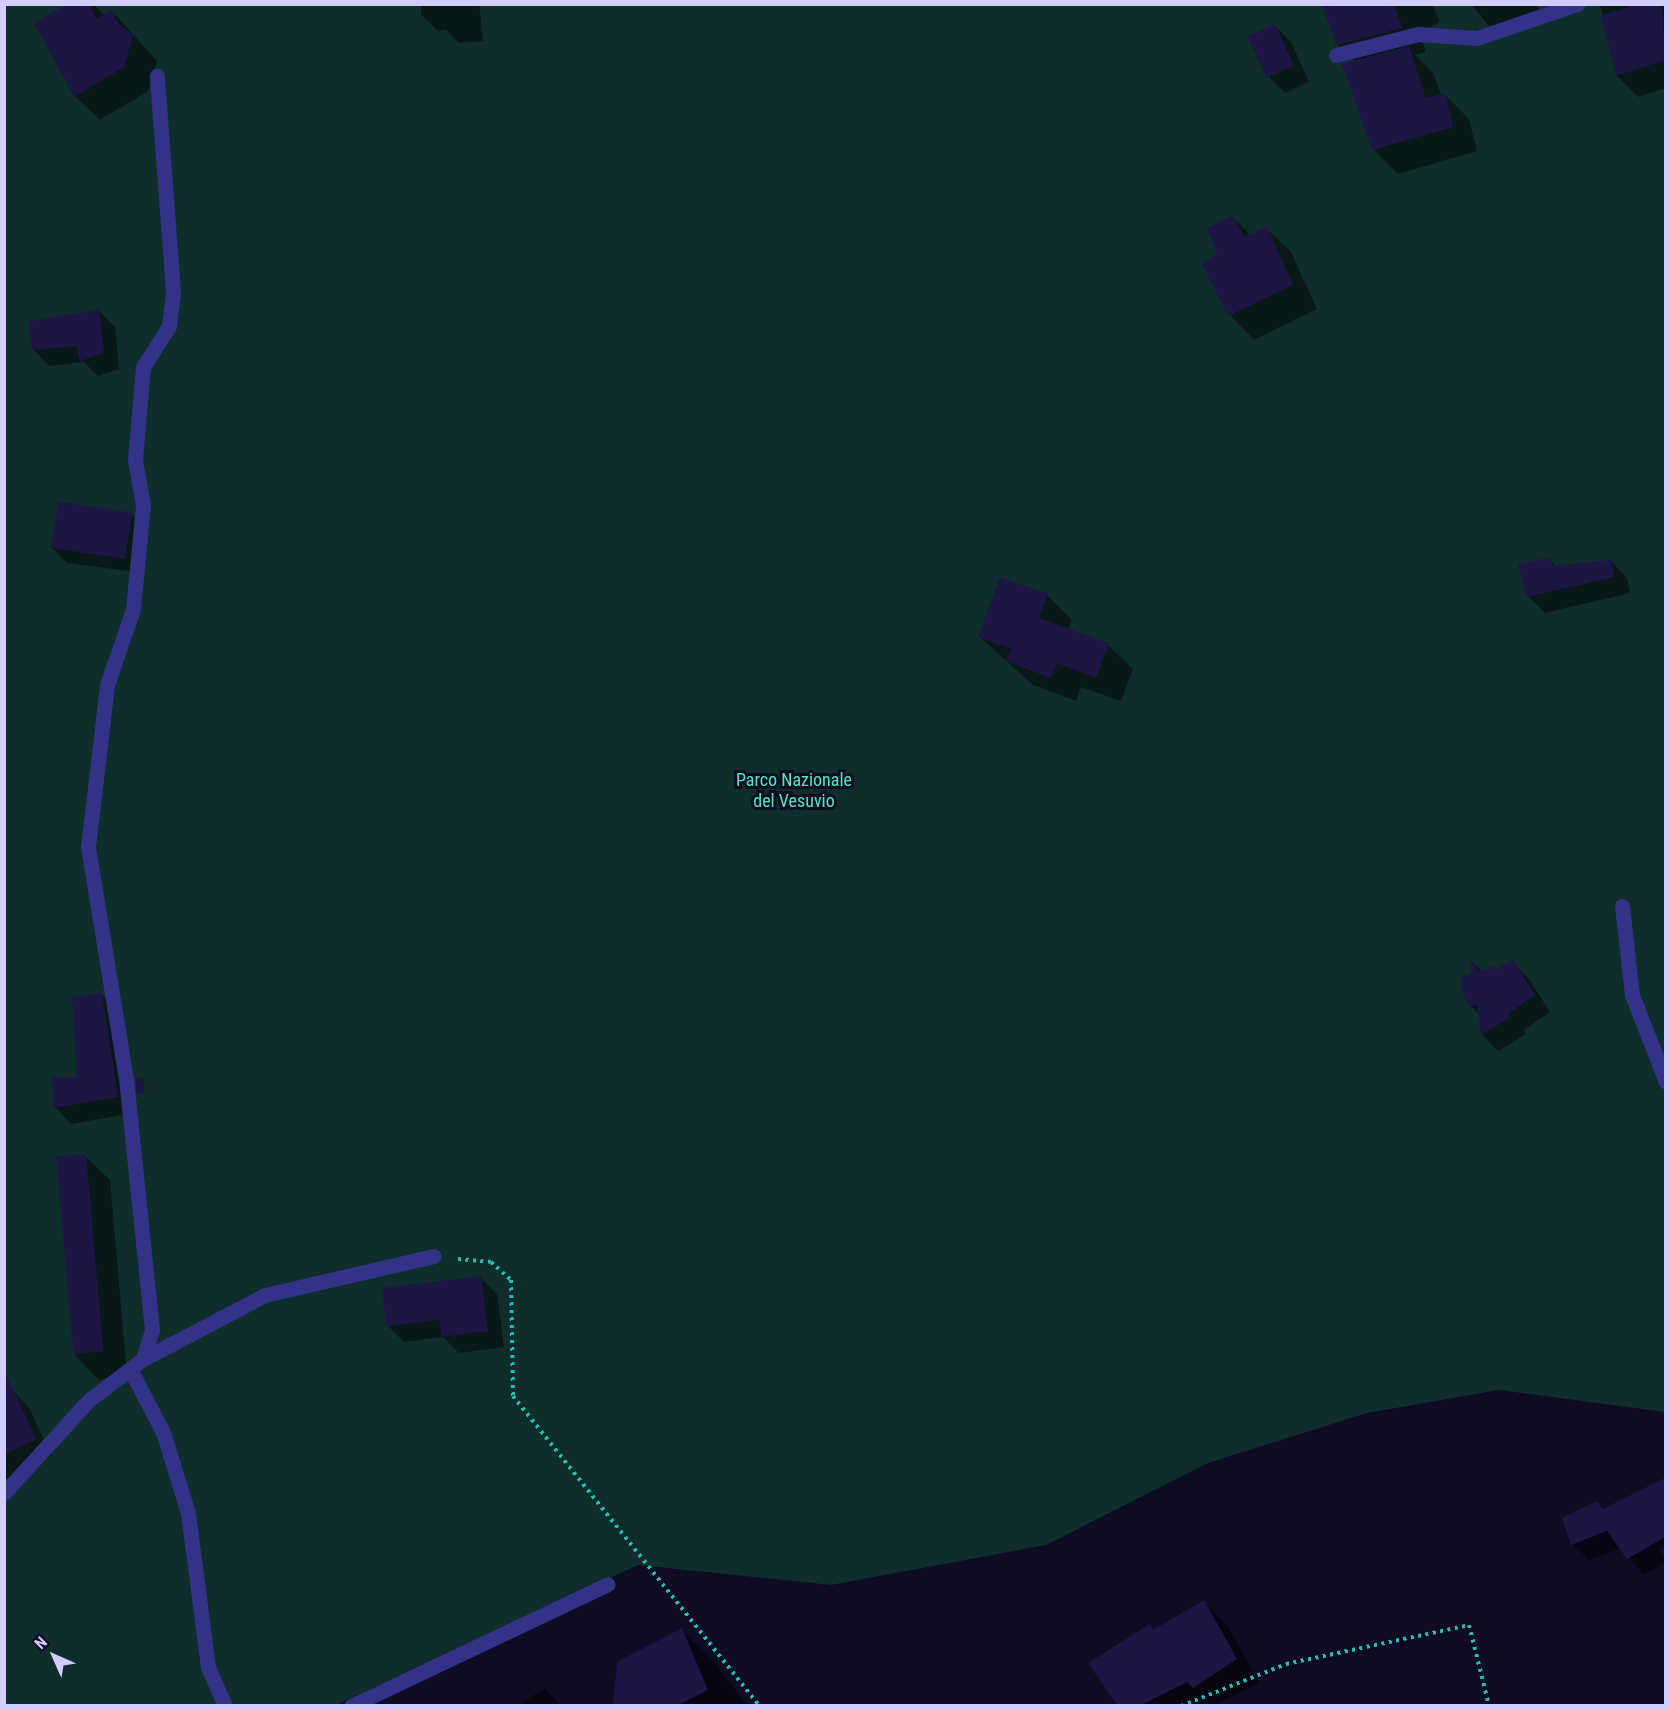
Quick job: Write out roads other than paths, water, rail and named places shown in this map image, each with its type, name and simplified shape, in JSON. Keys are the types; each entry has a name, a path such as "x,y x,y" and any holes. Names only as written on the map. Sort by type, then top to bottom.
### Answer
{"street":[{"path":"1336,55 1418,34 1477,38 1577,4"},
{"path":"143,1359 153,1330 126,1079 88,847 90,805 107,685 133,609 143,505 135,460 143,367 169,326 173,291 157,76"},
{"path":"1622,906 1632,995 1665,1082"},
{"path":"4,1493 89,1400 143,1359 265,1295 434,1256"},
{"path":"130,1369 163,1432 188,1513 208,1667 225,1706"},
{"path":"351,1706 608,1584"}],"park label":[{"name":"Parco Nazionale del Vesuvio","path":"794,791"}]}
